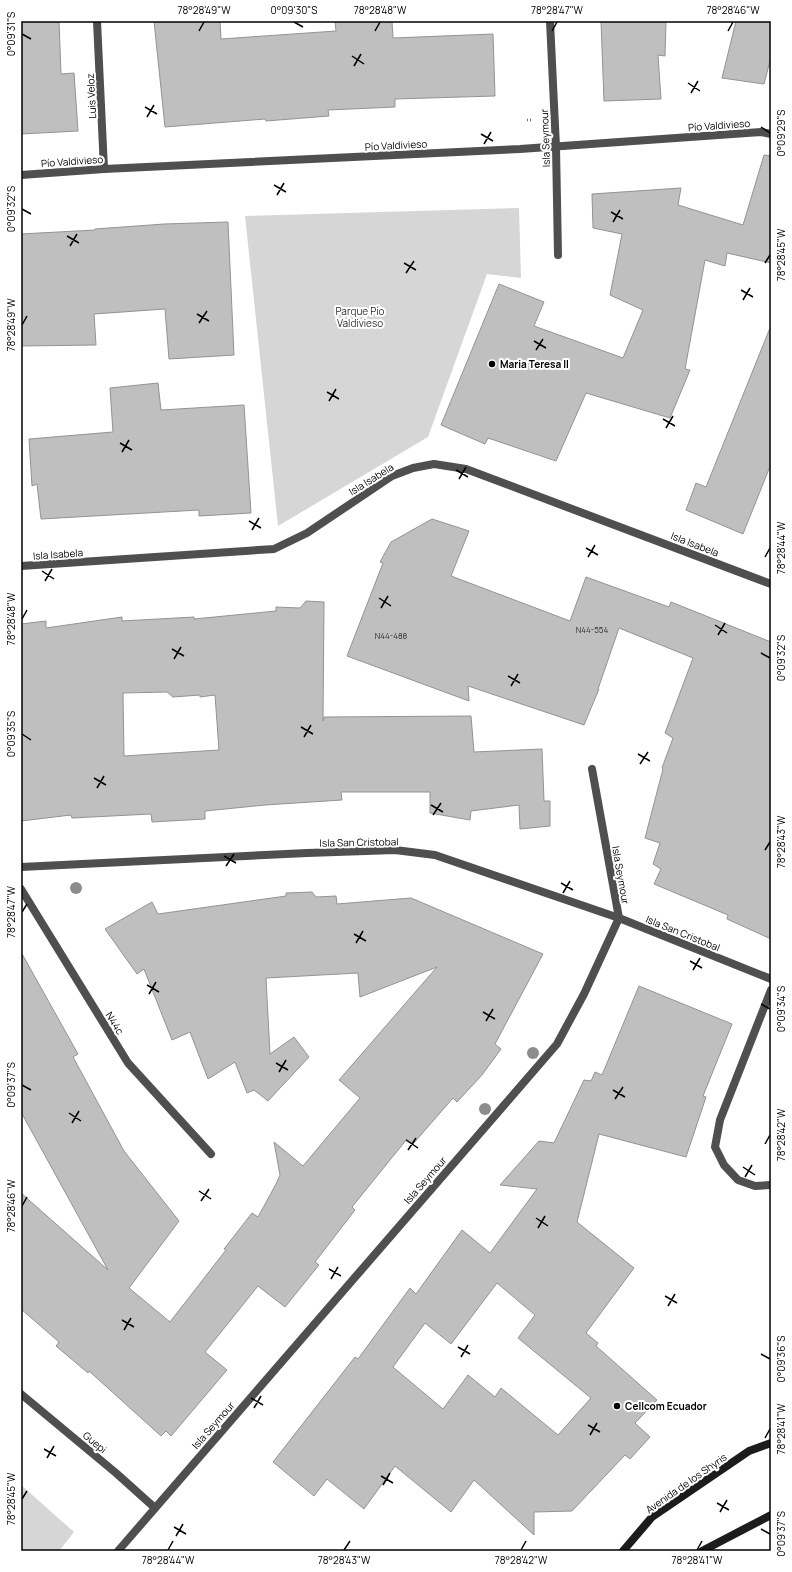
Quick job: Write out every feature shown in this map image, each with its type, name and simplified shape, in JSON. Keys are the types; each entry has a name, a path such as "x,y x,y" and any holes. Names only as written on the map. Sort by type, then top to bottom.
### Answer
{"main road":[{"name":"Avenida de los Shyris","path":"623,1551 652,1517 749,1451 771,1443"},
{"path":"702,1551 771,1515"}],"street":[{"name":"Luis Veloz","path":"97,21 104,169"},
{"name":"Isla Seymour","path":"550,21 556,147 558,255"},
{"name":"Pío Valdivieso","path":"21,175 104,169 556,147 762,132 771,134"},
{"name":"Isla Isabela","path":"21,566 274,549 307,533 392,476 413,468 434,464 466,469 771,584"},
{"name":"Isla Seymour","path":"118,1551 557,1044 584,994 619,918 592,769"},
{"name":"Isla San Cristobal","path":"21,867 395,850 435,855 619,918 771,979"},
{"name":"N44c","path":"21,889 128,1063 210,1154"},
{"path":"771,990 720,1120 716,1147 724,1165 738,1180 754,1186 771,1186"},
{"name":"Guepi","path":"21,1394 116,1473 155,1508"}],"path":[{"path":"527,120 532,120"}],"green space":[{"name":"Parque Pío Valdivieso","path":"519,208 521,278 487,274 428,437 278,526 245,216"},
{"path":"21,1485 74,1532 59,1551 21,1551"}],"building":[{"path":"21,21 59,21 61,74 74,73 78,131 21,134"},
{"path":"154,21 220,21 221,39 336,31 335,21 392,21 393,38 493,34 495,96 395,99 395,107 328,110 329,116 266,121 265,119 165,127"},
{"path":"601,21 666,21 665,56 658,55 661,99 604,101"},
{"path":"736,21 771,21 771,57 764,84 722,78"},
{"path":"764,155 771,156 771,263 727,253 725,266 705,260 685,369 690,370 670,418 586,393 556,461 488,438 485,444 441,425 499,284 544,302 534,326 623,358 643,310 610,295 622,234 593,228 592,194 681,188 678,205 743,225"},
{"path":"228,222 234,355 169,359 165,309 94,314 96,345 21,346 21,234 164,224"},
{"path":"770,328 771,464 743,534 686,510 696,483 706,487"},
{"path":"158,383 161,410 244,405 251,513 199,516 199,510 41,519 37,484 32,486 29,439 113,432 110,388"},
{"path":"432,519 469,531 451,576 570,621 586,577 669,607 671,602 771,642 771,939 727,919 728,915 654,884 661,869 653,864 660,843 645,838 663,769 662,768 673,738 665,733 693,658 619,628 599,689 584,725 468,686 469,701 347,656 383,563 380,562 391,542"},
{"path":"306,601 324,602 323,721 324,717 471,716 474,752 542,749 544,801 550,801 550,826 520,829 519,805 471,811 470,820 430,813 430,792 341,792 342,800 205,811 205,819 152,822 151,814 72,818 71,815 21,821 21,624 46,621 46,628 122,617 122,621 194,617 194,619 276,611 276,607 300,608","holes":["167,692 173,697 200,695 200,697 215,695 219,750 124,756 123,693"]},
{"path":"312,892 316,897 336,896 337,904 411,898 543,954 495,1044 501,1049 482,1075 457,1102 453,1098 413,1144 407,1139 352,1207 355,1210 315,1262 319,1265 285,1307 258,1286 205,1352 227,1370 171,1436 166,1431 161,1436 89,1371 88,1373 56,1346 59,1342 21,1309 21,1193 108,1270 21,1112 21,952 78,1054 73,1057 124,1151 179,1221 129,1288 170,1322 226,1250 224,1249 252,1213 258,1217 280,1175 274,1142 303,1166 360,1098 339,1080 437,967 360,997 358,973 266,978 270,1054 294,1037 309,1057 268,1101 254,1090 247,1093 235,1062 208,1079 190,1032 172,1040 144,969 137,974 105,929 152,902 158,914 286,896 286,893"},
{"path":"639,986 732,1024 703,1096 706,1097 686,1157 599,1134 577,1222 634,1268 586,1333 598,1343 596,1346 657,1400 635,1423 650,1437 630,1459 625,1455 572,1511 534,1512 534,1535 474,1480 451,1512 395,1466 364,1509 327,1479 314,1496 273,1462 355,1357 358,1359 410,1288 416,1294 462,1230 490,1253 537,1189 500,1185 539,1141 554,1143 584,1080 591,1081 595,1072 602,1075","holes":["497,1283 535,1315 518,1338 591,1398 558,1435 501,1388 495,1397 468,1375 443,1409 393,1367 425,1323 451,1344"]}],"place":[{"name":"Maria Teresa II","path":"492,364"},
{"name":"Cellcom Ecuador","path":"617,1406"}]}
